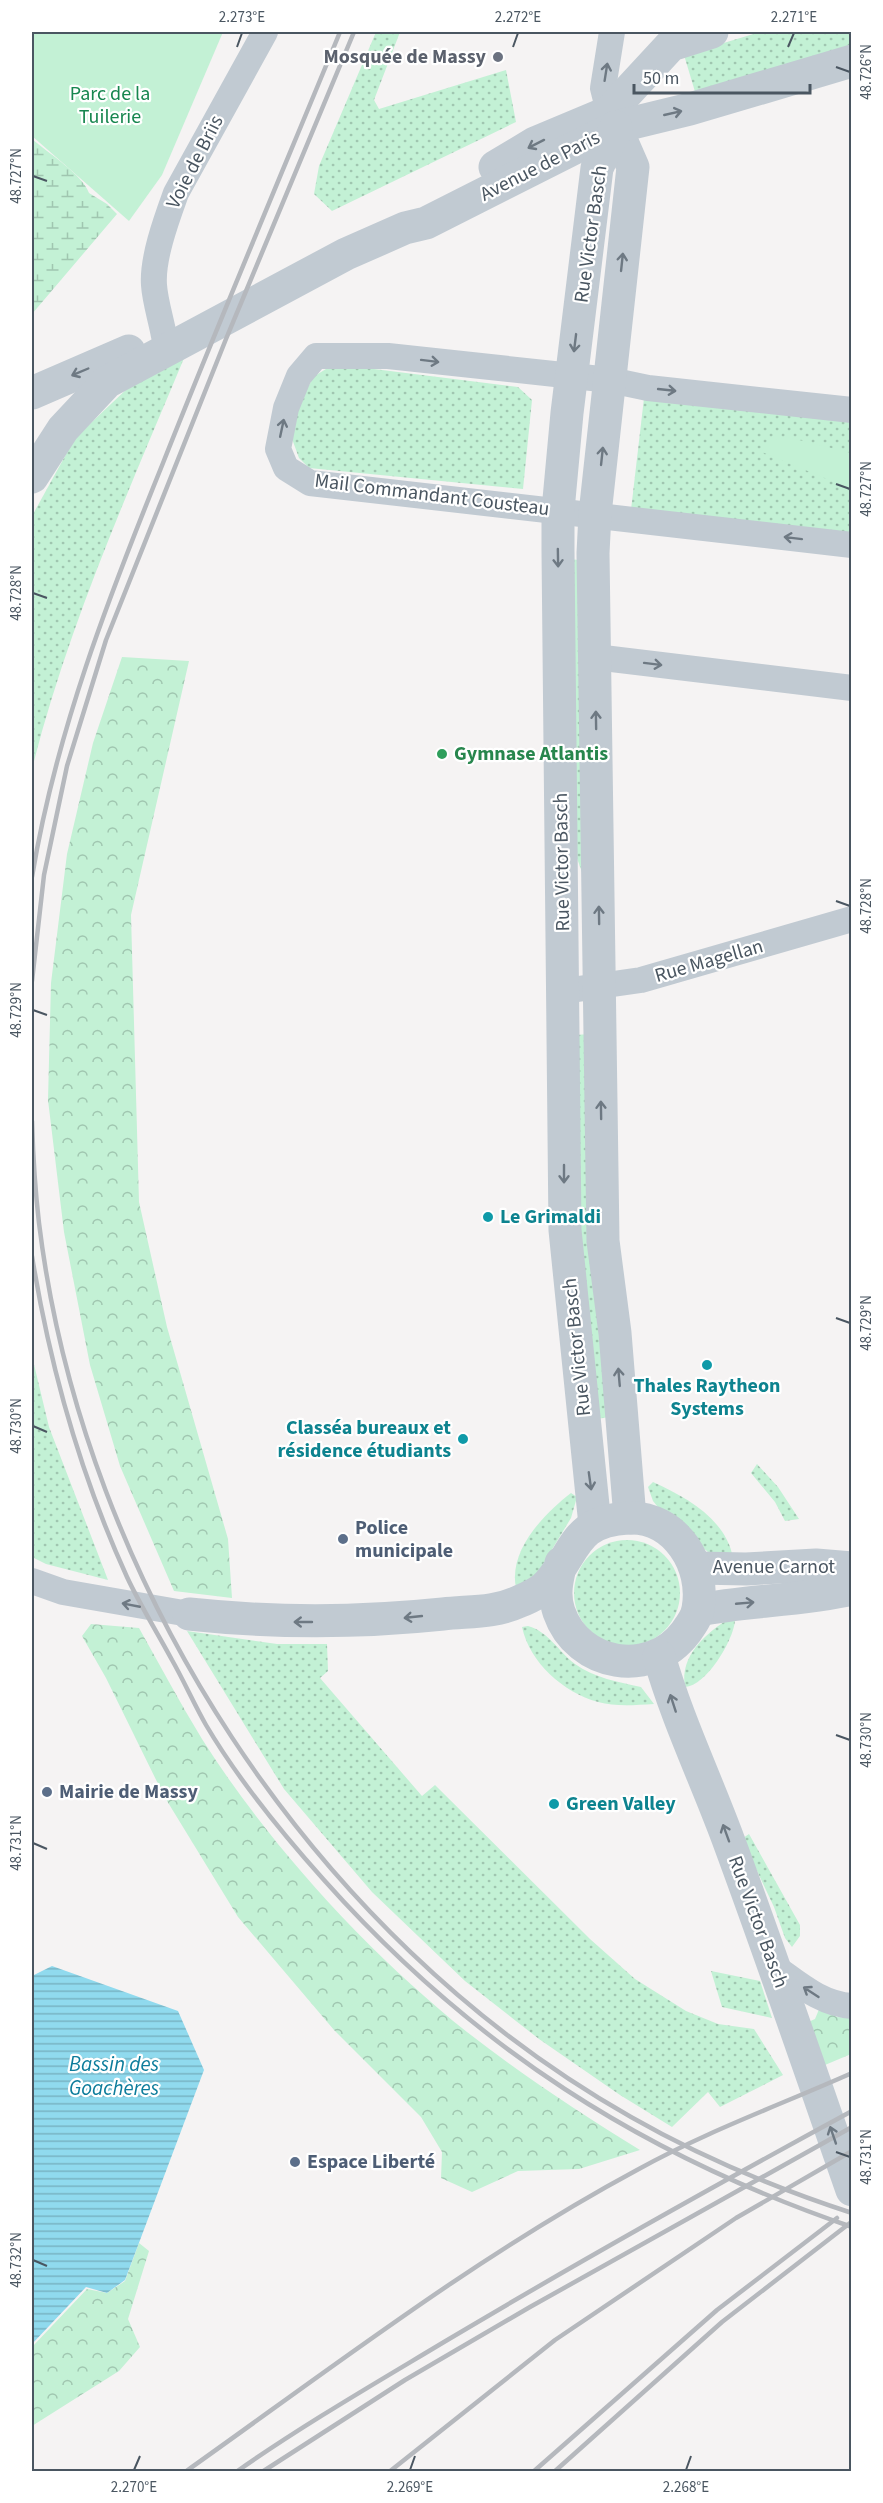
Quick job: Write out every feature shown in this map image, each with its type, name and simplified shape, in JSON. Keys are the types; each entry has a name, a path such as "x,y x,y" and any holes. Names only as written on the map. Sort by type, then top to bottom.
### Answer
{"street":[{"name":"Voie de Briis","path":"179,335 154,288 154,273 166,219 177,193 265,32"},
{"path":"612,32 603,88 612,119"},
{"name":"Avenue de Paris","path":"612,119 671,45 712,32"},
{"name":"Avenue de Paris","path":"32,393 179,335 405,228 426,223 612,119 690,109 852,61"},
{"name":"Rue Victor Basch","path":"595,1525 565,1230 558,510 571,376 597,168 612,119"},
{"name":"Rue Victor Basch","path":"612,119 633,166 594,514 599,986 603,1241 615,1334 630,1518"},
{"name":"Avenue de Paris","path":"32,477 63,429 107,382 179,335"},
{"name":"Mail Commandant Cousteau","path":"610,380 388,356 316,356 298,376 286,408 278,449 286,468 310,483 852,545"},
{"path":"610,380 648,388 852,410"},
{"path":"595,657 852,687"},
{"name":"Rue Magellan","path":"564,991 641,980 852,919"},
{"path":"32,1581 63,1592 189,1614 249,1620 366,1621 501,1610 537,1593 548,1584 571,1545 595,1525 630,1518 650,1521 670,1532 686,1548 697,1568 700,1585 698,1610 692,1624 678,1643 659,1656 635,1662 611,1660 544,1623 516,1618 501,1610"},
{"path":"561,1563 556,1596 559,1612 578,1642"},
{"name":"Avenue Carnot","path":"697,1568 746,1569 816,1565 852,1569"},
{"name":"Avenue Carnot","path":"698,1610 726,1604 802,1598 852,1589"},
{"name":"Rue Victor Basch","path":"659,1656 676,1712 711,1792 775,1967 852,2190"},
{"path":"775,1967 815,1996 834,2005 852,2006"}],"green space":[{"name":"Parc de la Tuilerie","path":"32,32 223,32 162,175 129,221 32,136"},
{"path":"376,32 400,32 374,100 379,109 506,70 516,122 332,211 314,194 319,166"},
{"path":"760,32 851,32 851,47 696,95 684,55"},
{"path":"32,139 72,171 89,193 107,204 117,214 32,314"},
{"path":"187,351 122,505 82,610 63,662 32,769 32,516 75,438 131,385"},
{"path":"334,364 518,387 532,400 523,489 309,468 299,458 291,436 299,406 313,377"},
{"path":"644,398 851,422 851,534 631,510"},
{"path":"787,437 851,453 851,489 762,452 767,441"},
{"path":"571,559 578,560 583,875 574,850"},
{"path":"122,657 189,661 131,915 139,1202 167,1327 228,1539 232,1598 174,1591 120,1466 90,1365 64,1232 48,1100 51,983 67,854 93,743"},
{"path":"589,1034 610,1417 596,1419 579,1249 576,1035"},
{"path":"32,1356 49,1427 108,1580 46,1564 32,1557"},
{"path":"757,1464 778,1487 799,1519 785,1521 775,1502 751,1473"},
{"path":"653,1482 703,1511 722,1532 733,1558 708,1552 666,1517 653,1501 648,1487"},
{"path":"571,1493 577,1497 571,1518 533,1579 516,1588 515,1574 523,1547 540,1522"},
{"path":"627,1540 647,1544 665,1555 676,1573 680,1593 676,1613 665,1631 647,1642 627,1646 607,1642 589,1631 578,1613 574,1593 578,1573 589,1555 607,1544"},
{"path":"730,1618 735,1621 733,1630 717,1661 701,1679 685,1687 686,1665 696,1646"},
{"path":"91,1624 139,1628 202,1739 258,1819 323,1896 394,1968 488,2048 595,2122 640,2150 579,2169 518,2171 472,2192 441,2178 442,2152 421,2117 334,2030 238,1917 164,1796 106,1678 82,1636"},
{"path":"528,1626 542,1633 582,1669 607,1679 641,1687 654,1704 605,1704 572,1691 540,1664 526,1640 522,1627"},
{"path":"187,1631 277,1644 327,1644 328,1671 320,1678 422,1796 435,1785 590,1939 635,1979 686,2011 718,2024 754,2029 783,2075 720,2107 708,2092 672,2127 620,2095 539,2039 465,1981 372,1892 284,1789"},
{"path":"749,1834 800,1925 800,1936 792,1947 785,1938 774,1907 743,1841 743,1838"},
{"path":"711,1971 760,1981 772,2018 722,2007"},
{"path":"820,2007 837,2017 851,2018 851,2054 825,2065 806,2023 815,2019"},
{"path":"139,2243 149,2251 128,2319 140,2347 119,2371 32,2426 32,2347 87,2289 107,2293 125,2281"}],"water":[{"name":"Bassin des Goachères","path":"52,1966 178,2011 204,2070 125,2280 107,2293 86,2287 32,2344 32,1976"}],"railway":[{"path":"32,877 42,823 69,718 104,616 206,355 340,32"},
{"path":"32,981 44,875 67,766 106,640 226,339 354,32"},
{"path":"32,1121 39,1223 64,1358 105,1490 162,1617 232,1738 316,1850 411,1952 516,2042 631,2117 684,2145 767,2182 852,2213"},
{"path":"32,1256 48,1338 69,1420 95,1499 127,1577 219,1746 261,1806 292,1843 381,1940 439,1994 500,2044 564,2089 631,2129 701,2166 775,2198 852,2227"},
{"path":"185,2472 406,2314 578,2203 689,2143 852,2073"},
{"path":"236,2472 339,2405 494,2312 852,2111"},
{"path":"262,2472 405,2380 530,2307 852,2127"},
{"path":"389,2472 555,2340 736,2218 852,2151"},
{"path":"533,2472 717,2310 837,2218"},
{"path":"554,2472 722,2322 850,2223"}],"place":[{"name":"Mosquée de Massy","path":"498,57"},
{"name":"Gymnase Atlantis","path":"442,754"},
{"name":"Le Grimaldi","path":"488,1217"},
{"name":"Thales Raytheon Systems","path":"707,1365"},
{"name":"Classéa bureaux et résidence étudiants","path":"463,1439"},
{"name":"Police municipale","path":"343,1539"},
{"name":"Mairie de Massy","path":"47,1792"},
{"name":"Green Valley","path":"554,1804"},
{"name":"Espace Liberté","path":"295,2162"}]}
